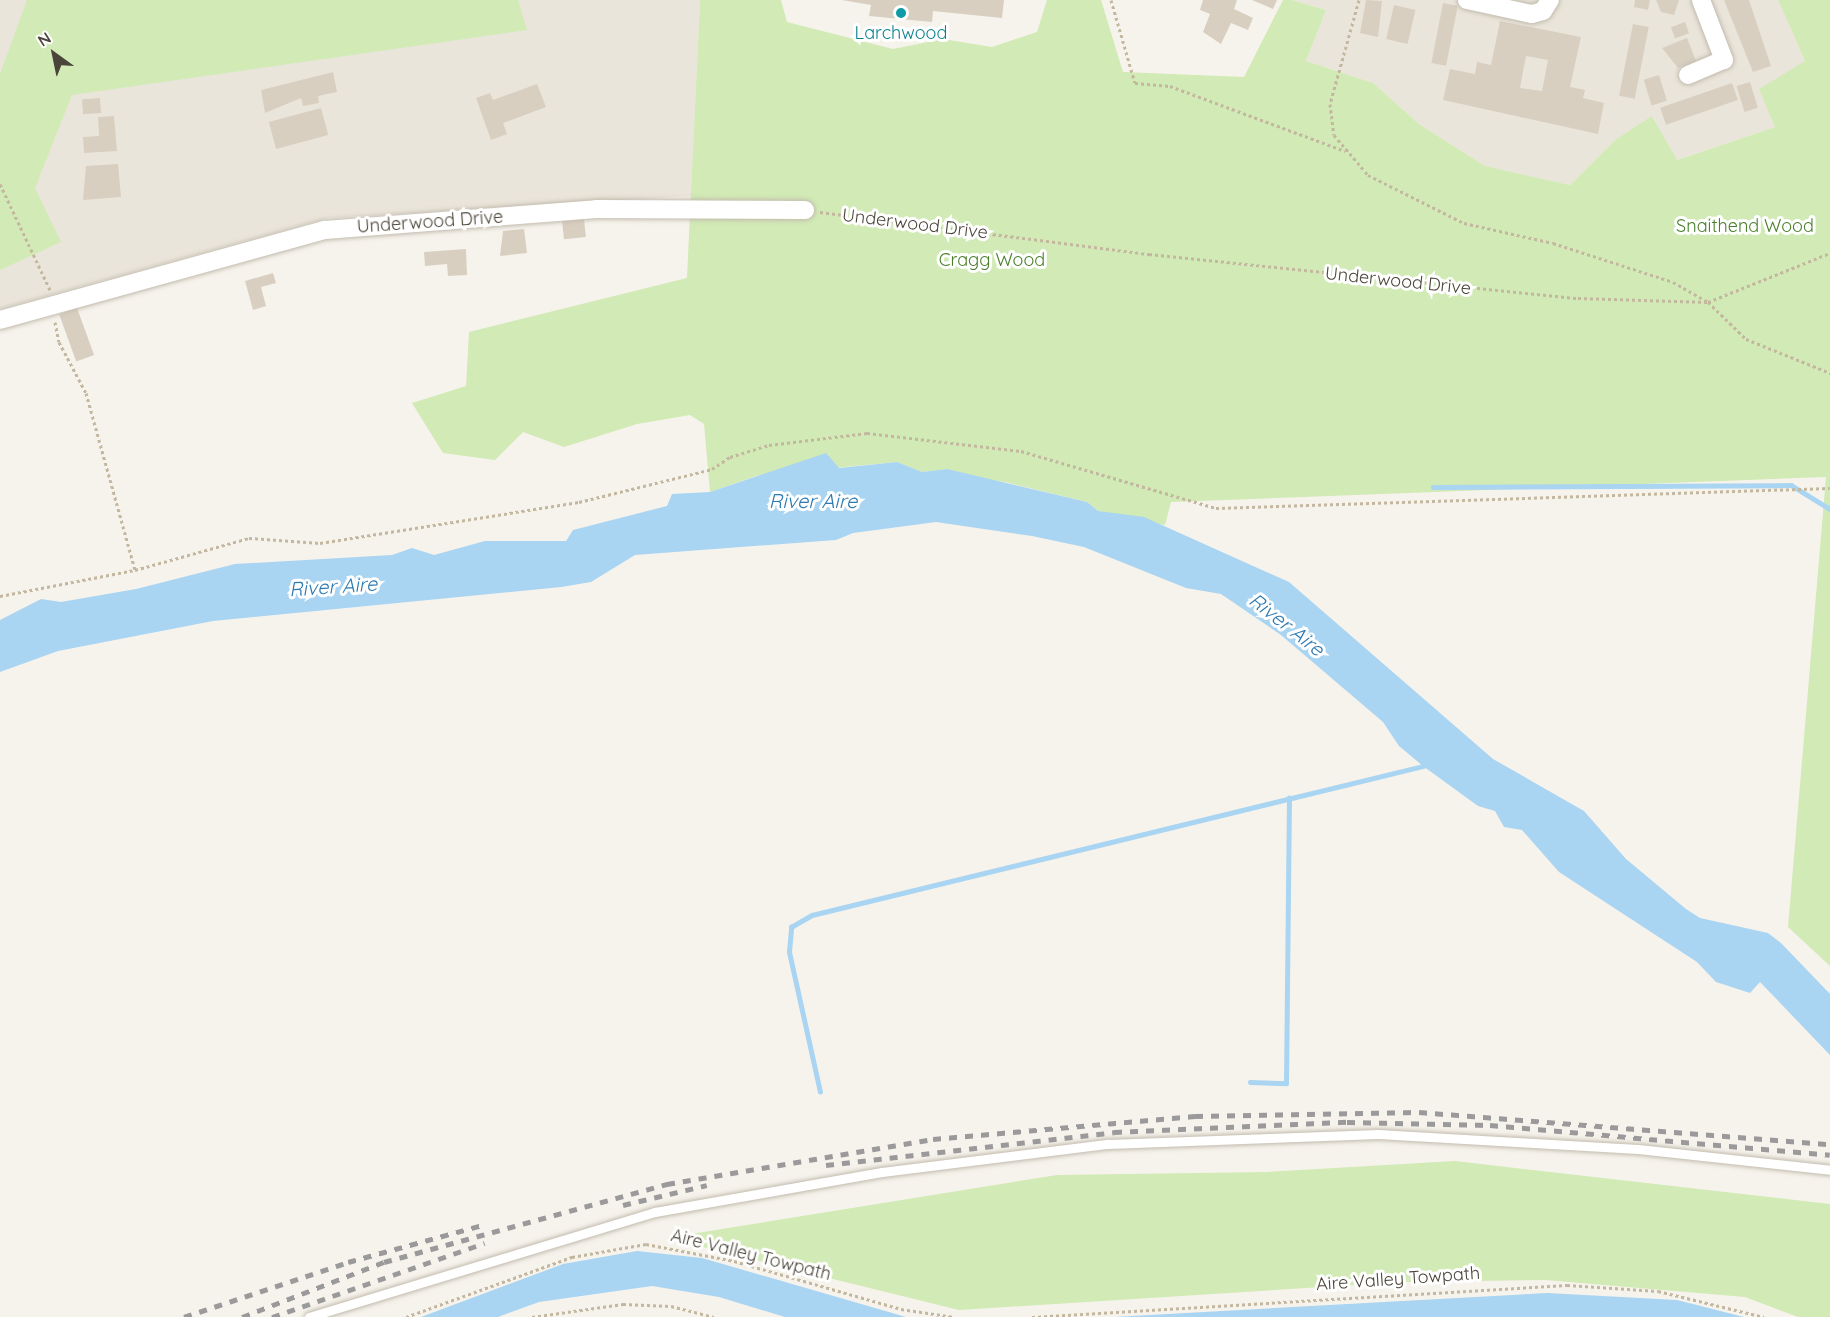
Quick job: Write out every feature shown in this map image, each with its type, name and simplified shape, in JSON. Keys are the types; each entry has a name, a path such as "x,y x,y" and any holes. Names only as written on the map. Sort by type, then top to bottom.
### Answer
{"street":[{"path":"1467,0 1532,14 1543,11 1550,0"},
{"path":"1688,75 1724,60 1701,0"},
{"name":"Underwood Drive","path":"0,320 325,230 596,209 806,210"}],"lane":[{"path":"309,1317 655,1212 882,1172 1108,1144 1378,1134 1638,1149 1830,1170"}],"path":[{"path":"1111,0 1135,83 1189,92 1346,152"},
{"path":"1359,0 1330,104 1334,135 1346,152 1368,175 1427,207 1673,282 1708,302 1746,339 1830,373"},
{"path":"0,184 54,305 59,342 86,393 135,570"},
{"name":"Underwood Drive","path":"806,210 1420,283 1578,298 1708,302 1830,253"},
{"path":"0,596 135,570 249,538 320,543 579,502 712,469 730,456 769,445 867,432 1021,451 1216,508 1799,492 1830,488"},
{"name":"Aire Valley Towpath","path":"406,1317 572,1257 646,1244 734,1261 901,1309 954,1317"},
{"name":"Aire Valley Towpath","path":"1032,1317 1567,1285 1658,1291 1764,1317"},
{"path":"532,1317 623,1304 671,1306 714,1317"}],"shaded area":[{"path":"0,0 700,0 691,196 328,218 0,309"},
{"path":"1292,0 1778,0 1805,61 1775,127 1676,160 1653,117 1615,140 1570,185 1485,166 1419,124 1373,83 1306,61 1326,10"}],"green space":[{"path":"27,0 518,0 527,30 72,95 35,188 61,242 0,270 0,74"},
{"name":"Cragg Wood","path":"700,0 781,0 787,22 893,49 943,39 992,47 1037,32 1047,0 1101,0 1123,72 1244,77 1283,0 1292,0 1326,10 1306,61 1373,83 1419,124 1485,166 1570,185 1615,140 1652,116 1677,160 1775,127 1759,89 1805,61 1778,0 1830,0 1830,966 1788,927 1826,477 1171,502 1165,525 1098,511 1087,502 1005,482 955,475 947,469 922,472 897,462 759,475 710,492 704,424 690,415 637,424 564,447 523,432 495,460 443,453 412,403 466,386 469,332 687,278"},
{"path":"1455,1161 1830,1204 1830,1317 1798,1317 1745,1297 1545,1280 1402,1282 959,1310 666,1238 1057,1175 1267,1172"}],"water":[{"name":"River Aire","path":"826,453 839,468 897,462 922,472 947,469 1087,502 1098,511 1144,517 1289,582 1493,759 1584,811 1626,859 1686,909 1700,918 1768,933 1781,943 1830,994 1830,1055 1760,982 1750,993 1716,982 1697,962 1559,872 1522,830 1504,827 1495,811 1478,806 1423,766 1399,746 1383,722 1281,635 1221,594 1186,588 1084,547 1032,536 936,522 853,533 836,540 635,555 591,582 561,587 213,621 58,651 0,672 0,620 41,599 61,602 136,589 235,564 392,555 412,548 434,555 485,541 566,541 573,530 667,506 672,494 710,492"},
{"path":"637,1251 702,1258 906,1317 785,1317 719,1297 652,1286 539,1302 498,1317 421,1317 563,1264"},
{"path":"1547,1293 1677,1300 1744,1317 1114,1317"}],"building":[{"name":"Larchwood","path":"842,0 1004,0 1002,18 933,11 932,22 869,16 871,5"},
{"path":"1203,0 1237,0 1234,9 1253,18 1248,30 1231,23 1221,44 1203,32 1210,14 1200,10"},
{"path":"1252,0 1277,0 1273,9"},
{"path":"1366,0 1382,1 1378,37 1360,33"},
{"path":"1635,0 1650,0 1648,10 1634,7"},
{"path":"1656,0 1679,0 1674,15 1661,12"},
{"path":"1724,0 1749,0 1771,66 1753,72"},
{"path":"1443,3 1458,6 1446,66 1431,63"},
{"path":"1394,5 1415,10 1408,44 1386,39"},
{"path":"1500,21 1581,37 1570,87 1585,90 1583,98 1604,103 1598,134 1443,100 1450,69 1475,74 1477,62 1491,65","holes":["1526,56 1548,60 1542,91 1520,88"]},
{"path":"1685,22 1689,33 1675,38 1671,27"},
{"path":"1633,24 1649,27 1635,99 1619,96"},
{"path":"1687,38 1696,61 1678,68 1662,48"},
{"path":"333,72 337,92 318,96 319,103 303,106 301,98 265,113 261,90"},
{"path":"1659,75 1667,101 1652,105 1644,80"},
{"path":"1750,82 1758,108 1745,112 1737,86"},
{"path":"1732,83 1738,100 1666,125 1660,108"},
{"path":"537,84 546,107 503,123 507,134 491,140 476,98 490,93 493,100"},
{"path":"100,98 101,113 83,114 82,99"},
{"path":"321,108 328,135 276,149 269,122"},
{"path":"114,116 117,151 84,153 83,137 99,136 98,117"},
{"path":"118,164 121,197 83,200 86,166"},
{"path":"584,219 586,237 564,239 562,221"},
{"path":"524,229 527,253 500,256 503,231"},
{"path":"466,249 467,275 448,276 447,264 425,266 424,252"},
{"path":"273,273 276,283 261,287 266,306 253,310 245,281"},
{"path":"77,308 94,355 76,361 59,314"}],"waterway":[{"path":"1433,487 1791,485 1830,509"},
{"path":"820,1092 789,952 791,927 812,915 1423,766"},
{"path":"1250,1082 1286,1083 1289,798"}],"railway":[{"path":"242,1317 384,1262 667,1184 933,1139 1195,1116 1419,1112 1830,1144"},
{"path":"826,1165 1114,1132 1347,1122 1490,1125 1830,1155"},
{"path":"623,1205 707,1185"},
{"path":"184,1317 348,1262 482,1225"},
{"path":"272,1317 484,1243"}],"place":[{"name":"Larchwood","path":"901,13"}],"park label":[{"name":"Snaithend Wood","path":"1745,226"}]}
